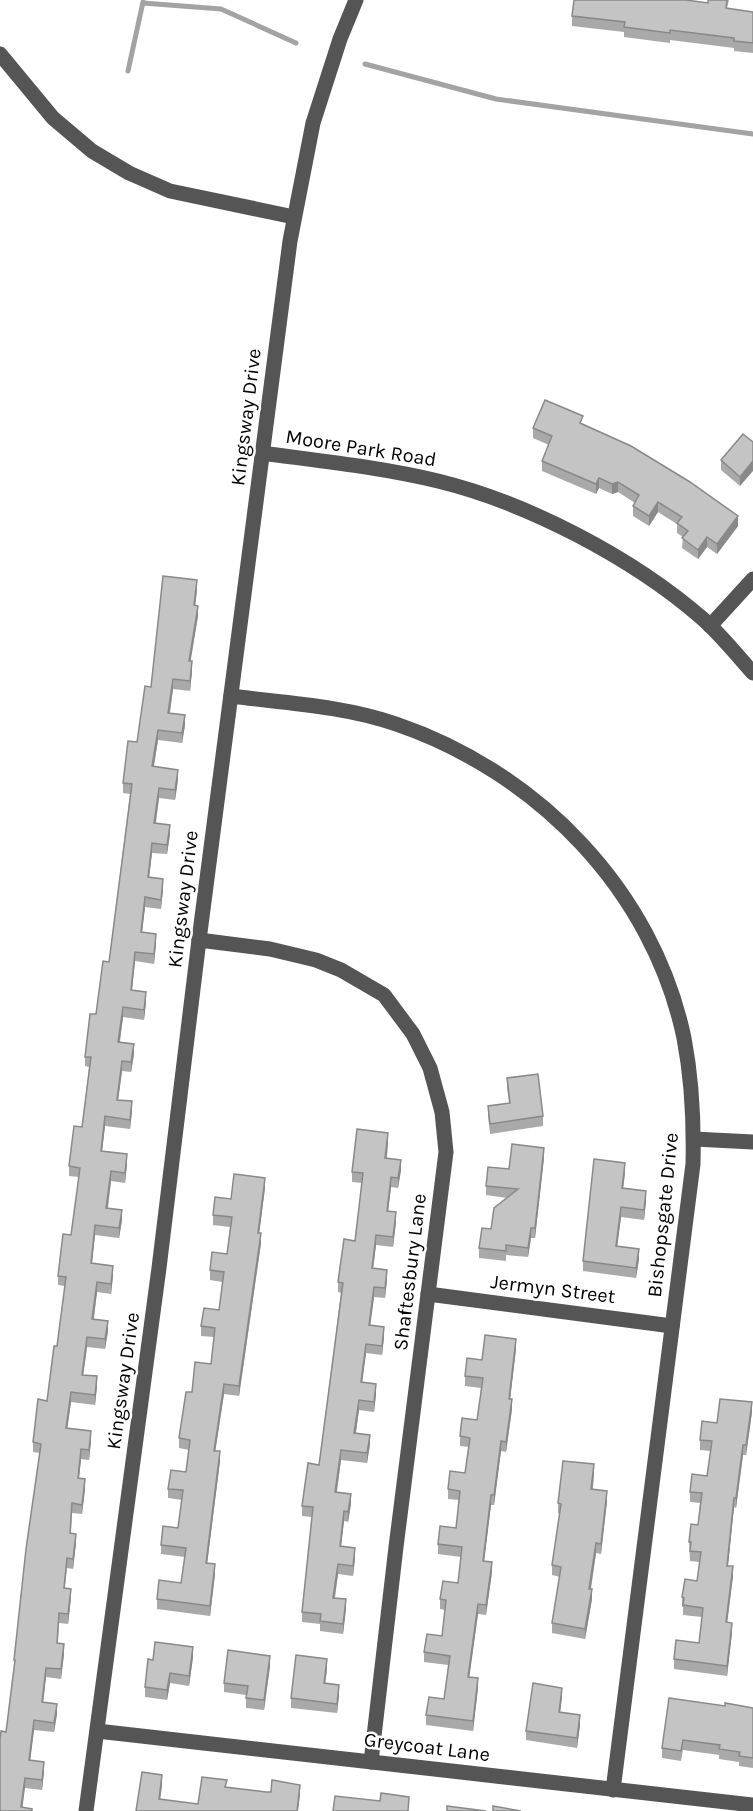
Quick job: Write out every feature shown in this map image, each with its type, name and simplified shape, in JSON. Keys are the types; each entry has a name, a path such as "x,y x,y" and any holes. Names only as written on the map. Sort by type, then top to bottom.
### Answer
{"street":[{"name":"Kingsway Drive","path":"86,1811 158,1280 199,940 294,217 313,123 340,39 356,0"},
{"path":"0,54 53,118 92,151 129,173 170,191 294,217"},
{"name":"Moore Park Road","path":"262,453 384,469 439,481 498,501 570,532 611,554 650,580 710,626 753,673"},
{"path":"710,626 753,579"},
{"name":"Bishopsgate Drive","path":"231,696 375,718 418,733 467,755 505,777 558,820 604,870 632,910 654,951 670,992 683,1037 692,1093 694,1139 691,1184 613,1790"},
{"name":"Shaftesbury Lane","path":"199,940 294,953 341,970 384,995 413,1034 430,1068 442,1112 446,1152 371,1762"},
{"path":"694,1139 753,1142"},
{"name":"Jermyn Street","path":"428,1294 672,1326"},
{"name":"Greycoat Lane","path":"97,1731 753,1805"}],"building":[{"path":"574,0 686,0 708,3 708,0 727,0 726,8 753,12 753,43 734,41 734,38 670,30 670,33 624,27 625,22 572,16"},
{"path":"545,400 583,416 580,423 631,446 690,482 738,516 717,544 707,537 698,550 682,538 688,531 677,523 682,517 658,502 649,516 633,506 639,495 618,482 612,484 599,478 596,484 542,461 552,436 533,428"},
{"path":"743,434 753,442 753,461 740,477 721,460"},
{"path":"163,576 197,580 194,605 198,606 189,661 192,661 190,681 173,679 168,713 185,715 182,733 158,730 152,766 178,770 175,790 159,788 154,823 170,825 167,845 152,843 148,877 163,879 161,900 145,897 141,932 156,934 154,954 135,952 131,990 146,992 144,1010 123,1007 118,1042 134,1044 131,1062 122,1061 117,1100 132,1101 130,1120 105,1116 101,1151 127,1154 125,1173 111,1171 106,1208 122,1210 119,1228 95,1225 91,1263 113,1266 111,1284 97,1282 92,1319 108,1321 105,1339 87,1337 82,1375 97,1376 95,1395 71,1392 66,1428 91,1431 89,1450 81,1449 78,1478 85,1479 82,1505 72,1503 70,1533 76,1534 73,1559 67,1558 64,1588 71,1589 68,1614 59,1613 57,1643 64,1644 61,1669 46,1668 42,1702 57,1704 54,1723 34,1720 29,1760 44,1762 42,1780 25,1778 21,1807 32,1809 32,1811 0,1811 0,1738 1,1731 6,1732 26,1549 41,1444 33,1442 38,1399 47,1401 66,1277 58,1276 63,1234 71,1235 80,1168 69,1166 74,1126 82,1127 91,1057 85,1057 90,1014 96,1014 103,961 109,962 132,784 123,783 128,741 137,742 145,686 151,687"},
{"path":"538,1074 543,1116 490,1124 488,1106 510,1103 507,1078"},
{"path":"357,1129 388,1133 385,1158 401,1160 398,1178 391,1177 387,1211 396,1212 393,1237 376,1235 372,1268 387,1270 385,1288 374,1287 369,1325 384,1327 382,1346 366,1344 361,1382 376,1384 374,1402 359,1400 354,1433 370,1435 367,1453 341,1450 335,1492 351,1494 348,1512 344,1511 340,1546 355,1548 353,1566 338,1564 333,1598 346,1599 343,1624 320,1621 321,1614 302,1612 313,1507 302,1506 308,1463 319,1465 343,1283 338,1282 344,1239 355,1241 363,1173 352,1172"},
{"path":"512,1144 544,1148 535,1228 531,1228 528,1248 506,1245 506,1251 479,1248 482,1228 491,1229 494,1208 518,1189 486,1186 488,1167 509,1169"},
{"path":"594,1159 625,1163 622,1188 646,1191 644,1210 621,1207 616,1246 639,1249 636,1268 583,1261"},
{"path":"234,1174 265,1178 258,1233 261,1233 239,1386 224,1384 214,1451 220,1451 206,1563 215,1564 210,1606 157,1599 159,1580 181,1583 186,1548 161,1545 163,1526 178,1528 183,1490 168,1489 171,1470 186,1472 190,1440 179,1438 186,1392 192,1392 195,1362 211,1364 215,1328 201,1326 204,1308 219,1310 224,1272 210,1270 212,1252 227,1254 232,1217 213,1215 215,1197 231,1199"},
{"path":"485,1335 516,1339 509,1399 512,1399 506,1442 501,1441 494,1495 491,1495 483,1561 492,1562 486,1605 478,1604 468,1677 478,1678 473,1721 426,1715 429,1697 444,1699 450,1656 424,1652 427,1634 442,1636 446,1600 440,1599 443,1581 458,1583 462,1547 438,1544 440,1526 456,1528 460,1491 448,1489 450,1471 465,1473 470,1438 460,1436 462,1418 477,1420 483,1378 465,1376 467,1358 482,1360"},
{"path":"720,1399 752,1402 746,1445 743,1445 736,1498 734,1498 727,1566 733,1566 726,1622 732,1623 727,1666 674,1659 676,1640 699,1643 703,1608 683,1605 684,1598 682,1597 685,1579 697,1581 701,1552 690,1551 691,1542 689,1542 691,1524 698,1525 702,1493 690,1492 692,1474 707,1476 712,1441 700,1440 702,1421 717,1423"},
{"path":"563,1461 594,1464 591,1489 607,1491 601,1544 596,1543 589,1589 592,1589 585,1629 552,1623 561,1567 552,1565 561,1504 558,1503"},
{"path":"155,1642 193,1647 189,1676 170,1673 167,1690 145,1687 148,1659 153,1660"},
{"path":"228,1650 270,1656 264,1700 246,1698 248,1686 224,1683"},
{"path":"296,1655 327,1659 324,1683 339,1685 337,1704 291,1698"},
{"path":"533,1683 562,1688 559,1712 580,1715 577,1738 526,1731"},
{"path":"669,1698 753,1708 753,1758 739,1756 740,1752 719,1749 720,1745 683,1740 681,1751 662,1748"},
{"path":"142,1772 162,1775 159,1799 198,1804 202,1777 227,1780 225,1787 266,1792 271,1792 272,1780 300,1785 297,1811 136,1811"},
{"path":"381,1793 409,1797 408,1811 333,1811 335,1796 380,1801"},
{"path":"447,1806 486,1811 447,1811"},
{"path":"493,1806 521,1811 493,1811"}],"waterway":[{"path":"128,71 143,2"},
{"path":"143,3 221,9 296,43"},
{"path":"365,64 496,99 753,134"}]}
